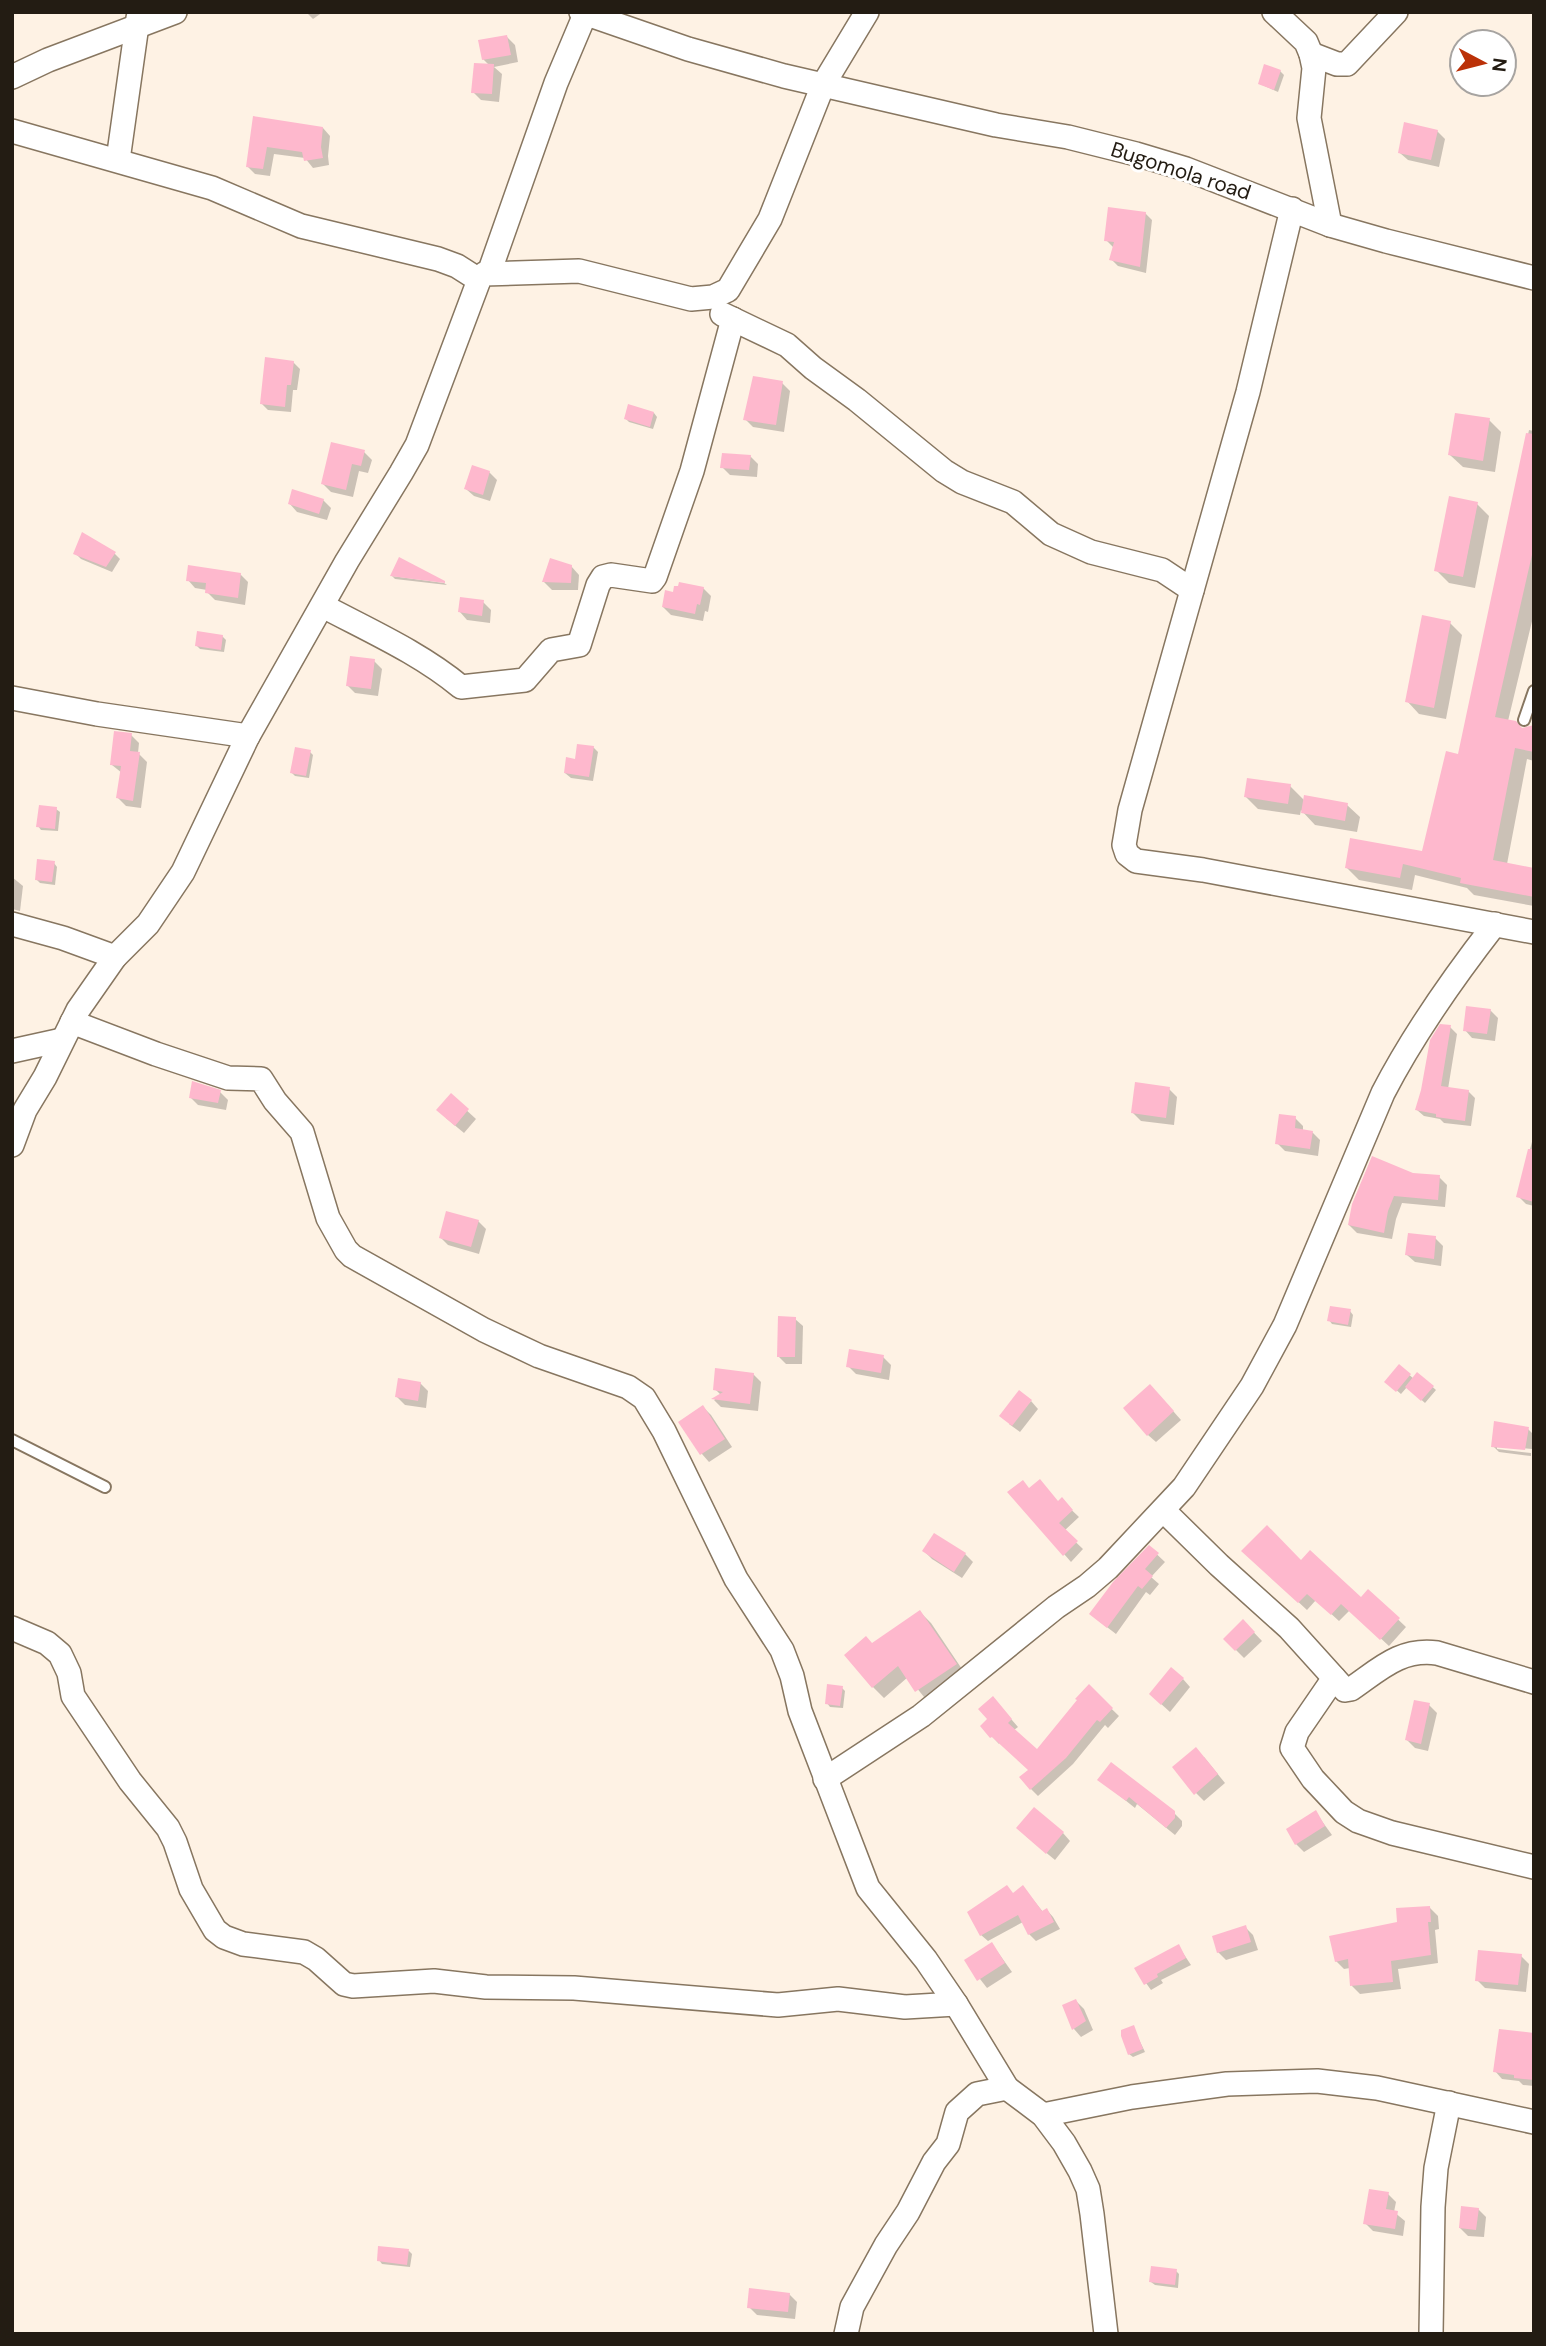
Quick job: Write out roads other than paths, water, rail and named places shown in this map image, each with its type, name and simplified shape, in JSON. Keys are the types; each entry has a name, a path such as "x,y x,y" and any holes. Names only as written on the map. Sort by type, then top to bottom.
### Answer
{"street":[{"path":"12,77 138,20 175,12"},
{"path":"691,299 720,295 734,283 770,219 823,85 867,12"},
{"path":"1274,12 1306,42 1311,54 1314,68 1309,118 1330,225"},
{"path":"1311,54 1338,64 1347,64 1396,12"},
{"path":"12,1145 19,1104 45,1077 67,1031 115,957 148,924 183,872 248,736 417,444 584,13"},
{"name":"Bugomola road","path":"584,13 688,49 784,76 1136,154 1186,169 1330,225 1386,242 1534,278"},
{"path":"118,160 138,20"},
{"path":"12,131 212,188 301,226 438,260 484,276 579,271 691,299 787,345 953,477 1021,506 1042,528 1058,537 1103,556 1162,570 1192,590"},
{"path":"1292,209 1248,391 1130,810 1124,838 1127,854 1136,861 1203,870 1534,932"},
{"path":"323,606 400,646 461,687 525,680 551,650 579,645 603,577 611,575 652,581 654,579 692,471 733,319"},
{"path":"12,698 97,714 248,736"},
{"path":"12,924 63,938 115,957"},
{"path":"825,1779 922,1716 1056,1607 1087,1586 1184,1488 1264,1367 1301,1290 1376,1108 1393,1074 1451,981 1495,924"},
{"path":"12,1051 67,1031 156,1054 228,1079 262,1080 275,1101 302,1132 328,1218 352,1256 484,1330 539,1356 628,1387 644,1398 664,1431 736,1579 782,1650 792,1676 800,1711 868,1888 905,1931 956,2004 1007,2088 1043,2115 1064,2143 1088,2189 1106,2334"},
{"path":"1163,1510 1289,1628 1344,1689 1350,1689 1401,1655 1427,1651 1532,1676"},
{"path":"12,1628 47,1643 60,1654 69,1673 73,1696 130,1781 168,1828 191,1889 215,1930 224,1937 243,1944 304,1952 344,1984 353,1986 434,1981 486,1987 575,1988 778,2005 838,1999 905,2007 956,2004"},
{"path":"1334,1678 1297,1732 1292,1748 1313,1779 1344,1812 1358,1821 1392,1833 1534,1867"},
{"path":"1043,2115 1227,2084 1317,2081 1377,2088 1534,2122"},
{"path":"846,2334 852,2307 886,2245 908,2213 934,2162 948,2144 957,2112 977,2094 1007,2088"},
{"path":"1431,2334 1436,2168 1449,2103"}],"lane":[{"path":"1524,720 1534,691"},
{"path":"12,1440 105,1487"}]}
